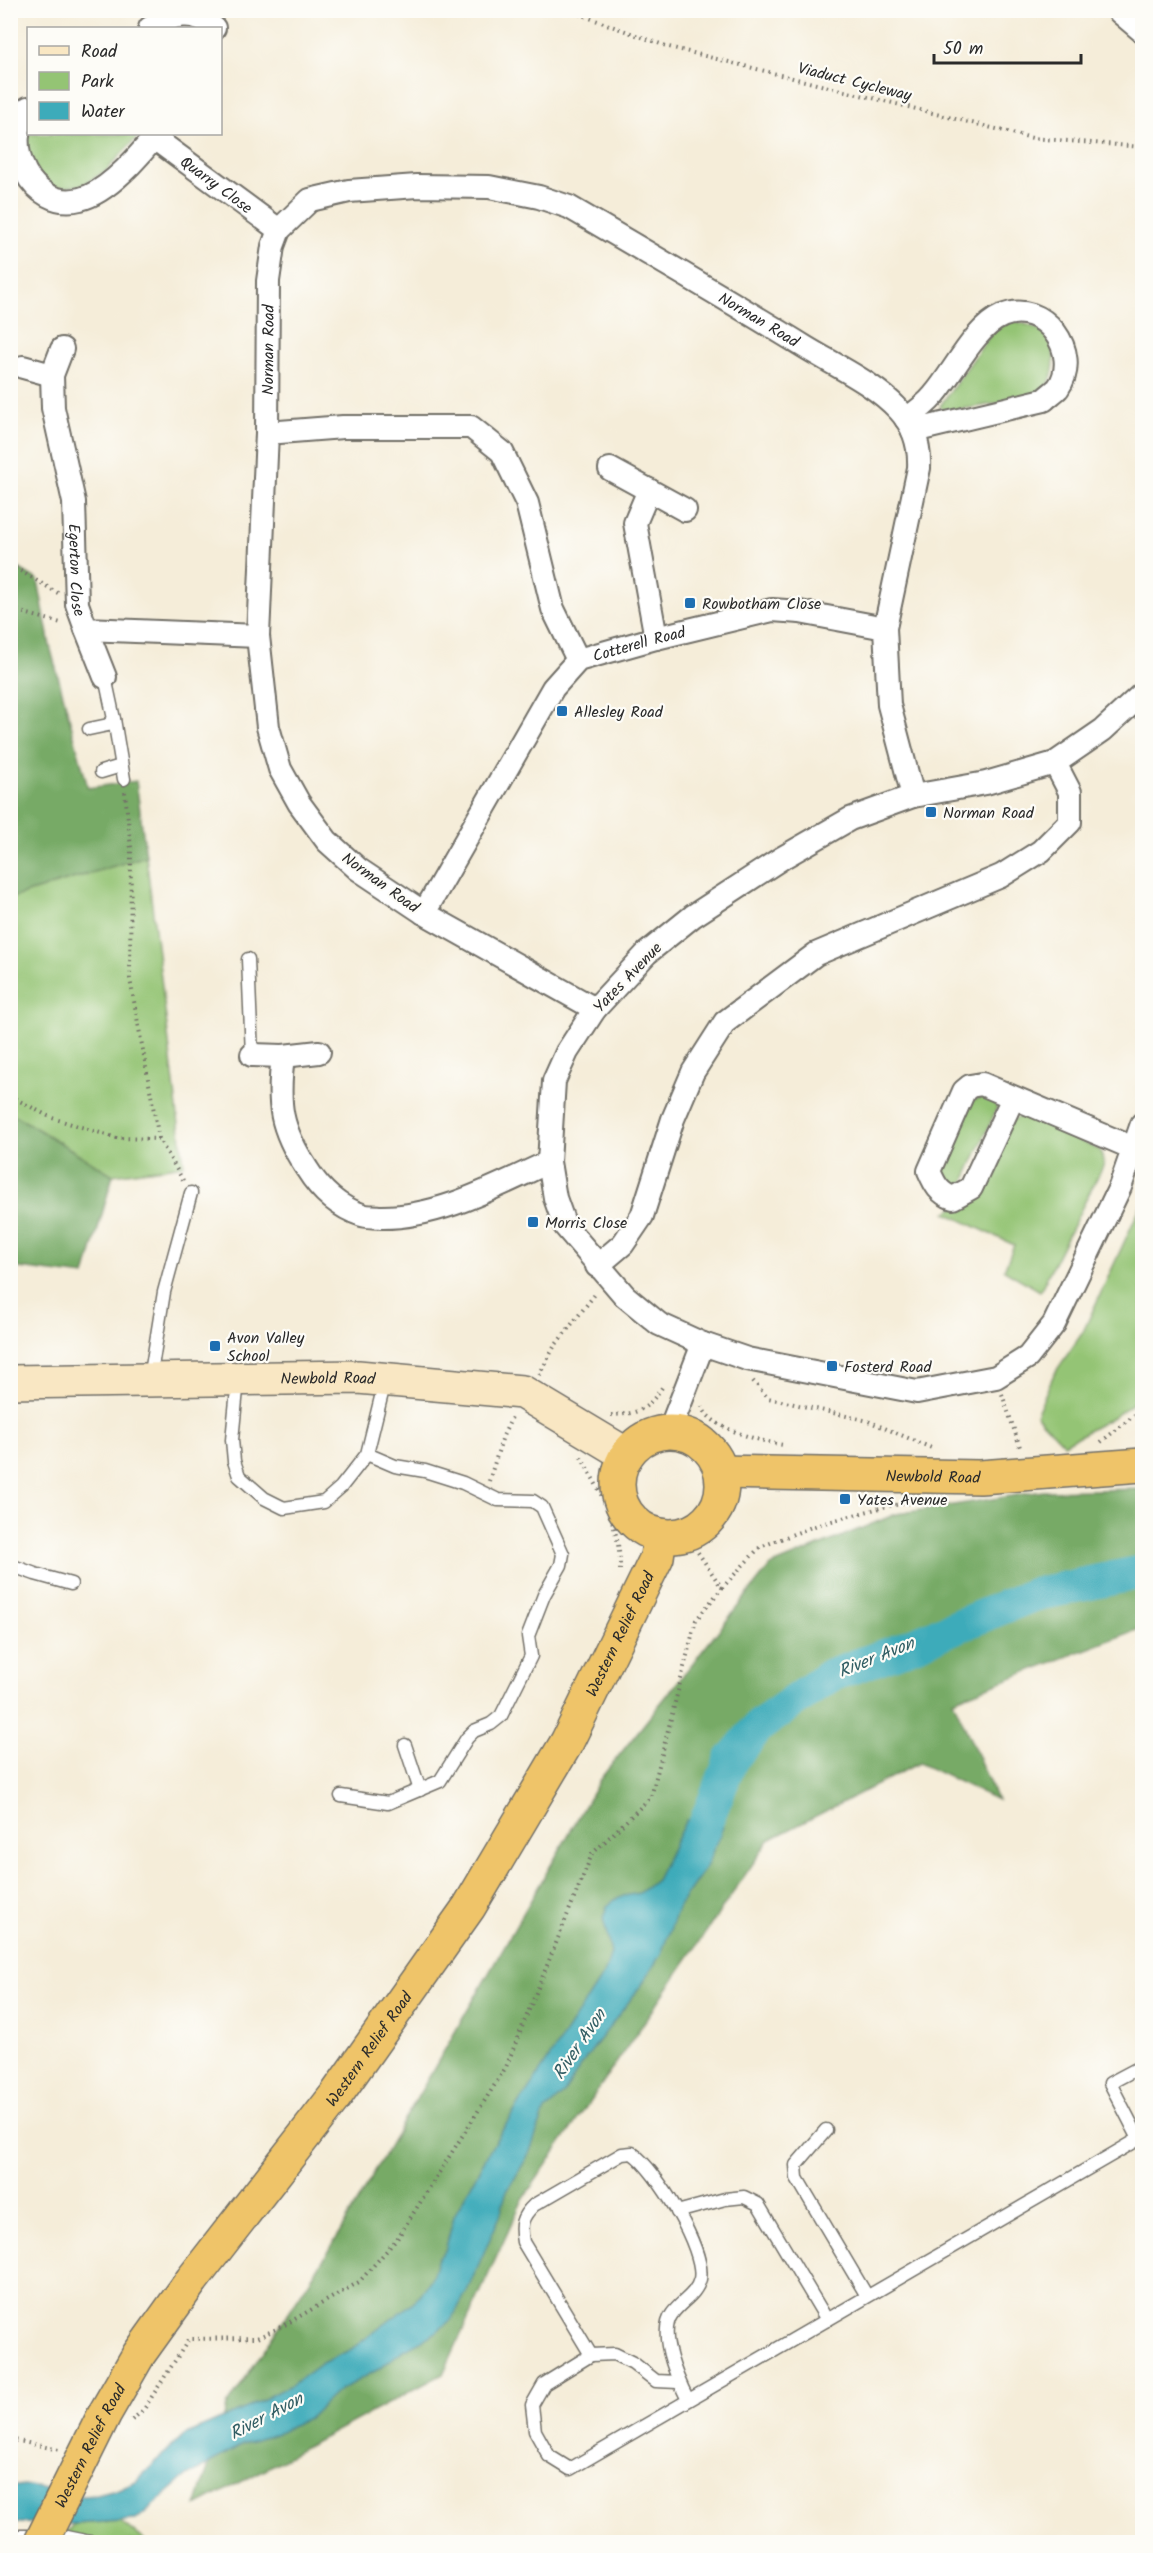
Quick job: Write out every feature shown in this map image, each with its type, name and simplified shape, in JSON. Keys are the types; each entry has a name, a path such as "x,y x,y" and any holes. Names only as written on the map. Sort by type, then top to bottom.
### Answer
{"highway":[{"path":"669,1432 687,1434 702,1442 714,1455 721,1472 722,1489 718,1506 708,1520 694,1530 677,1536 660,1535 644,1529 631,1518 622,1504 618,1487 620,1470 627,1455 639,1443 653,1435 669,1432"},
{"name":"Newbold Road","path":"721,1472 980,1477 1143,1465"},
{"name":"Western Relief Road","path":"41,2542 77,2466 139,2354 192,2280 336,2095 469,1907 567,1742 657,1557 660,1535"}],"main road":[{"name":"Newbold Road","path":"10,1382 358,1377 522,1392 627,1455"}],"street":[{"path":"1122,10 1143,27"},
{"path":"152,27 169,18 191,15 204,19 213,27"},
{"name":"Quarry Close","path":"27,110 17,128 16,147 20,163 28,178 39,190 67,200 80,199 98,192 117,176 155,136 279,230"},
{"name":"Norman Road","path":"595,1009 424,914 358,869 327,841 299,803 280,769 268,727 258,636 267,433 268,280 273,246 279,230 310,200 349,191 417,186 489,187 539,197 569,207 762,321 866,385 898,409 910,425"},
{"path":"1016,313 1028,313 1048,322 1062,346 1064,374 1057,388 1044,400 910,425 981,333 998,319 1016,313"},
{"name":"Egerton Close","path":"62,349 52,375 53,408 74,501 77,604 86,629 258,636"},
{"path":"23,367 52,375"},
{"path":"910,425 920,456 917,488 885,628 890,705 913,796"},
{"path":"267,433 343,427 471,427 502,452 527,503 553,609 578,660"},
{"path":"610,469 685,510"},
{"path":"649,489 635,523 656,638"},
{"name":"Cotterell Road","path":"424,914 553,688 578,660 656,638 772,610 800,612 885,628"},
{"path":"86,629 105,677"},
{"name":"Yates Avenue","path":"996,1377 917,1392 747,1359 703,1344 659,1324 625,1296 565,1226 555,1198 549,1162 554,1081 567,1052 595,1009 647,953 693,916 782,858 850,819 913,796 986,783 1055,763 1103,730 1143,694"},
{"path":"603,1273 642,1216 673,1119 693,1072 725,1022 816,954 1001,876 1041,851 1070,822 1070,792 1055,763"},
{"path":"252,1055 283,1056 319,1052"},
{"path":"283,1056 282,1117 290,1143 330,1199 363,1216 403,1217 459,1202 549,1162"},
{"path":"1013,1098 971,1188 953,1198 945,1195 935,1186 929,1172 964,1091 970,1086 982,1084 1133,1148"},
{"path":"996,1377 1028,1358 1054,1324 1120,1187 1143,1124"},
{"path":"669,1432 703,1344"}],"lane":[{"path":"101,772 122,772 105,677"},
{"path":"89,729 108,725 114,719"},
{"path":"248,959 252,1055"},
{"path":"150,1380 164,1292 191,1193"},
{"path":"238,1379 232,1440 238,1476 264,1498 284,1508 324,1502 341,1487 368,1454 385,1379"},
{"path":"341,1796 388,1803 446,1776 467,1738 474,1731 491,1724 501,1716 531,1656 528,1636 544,1595 561,1565 563,1554 542,1507 533,1501 498,1500 463,1483 425,1471 396,1466 368,1454"},
{"path":"10,1565 35,1575 71,1584"},
{"path":"405,1745 420,1790"},
{"path":"678,2382 656,2381 633,2363 615,2354 591,2355 544,2384 532,2405 535,2431 549,2456 570,2469 867,2296 1141,2141 1110,2083 1143,2066"},
{"path":"826,2130 796,2165 797,2178 867,2296"},
{"path":"591,2355 523,2242 520,2226 524,2214 534,2205 622,2154 632,2153 653,2174 677,2212 697,2253 701,2276 696,2290 671,2314 667,2325 667,2337 678,2382 688,2400"},
{"path":"677,2212 725,2199 744,2197 758,2204 778,2233 827,2320"},
{"path":"10,2536 61,2536 90,2542"}],"path":[{"name":"Viaduct Cycleway","path":"568,10 669,47 1032,138 1143,147"},
{"path":"10,565 77,604"},
{"path":"10,658 17,611 86,629"},
{"path":"122,772 131,848 130,979 159,1139 191,1193"},
{"path":"10,1096 52,1118 117,1138 159,1139"},
{"path":"535,1382 603,1273"},
{"path":"608,1416 634,1414 651,1404 670,1377"},
{"path":"996,1377 1023,1457"},
{"path":"752,1381 768,1398 868,1420 938,1451"},
{"path":"700,1401 703,1412 718,1423 764,1442"},
{"path":"1095,1447 1143,1409"},
{"path":"485,1495 503,1436 515,1410"},
{"path":"580,1457 603,1497 613,1526 620,1556 620,1578"},
{"path":"127,2425 144,2409 189,2339 257,2338 273,2331 359,2282 397,2239 506,2067 592,1854 651,1797 696,1620 722,1587 760,1547 817,1525 887,1506 921,1502 916,1476"},
{"path":"697,1551 722,1587"},
{"path":"10,2439 69,2452"}],"green space":[{"path":"28,135 139,135 107,170 83,185 54,188 36,176 24,154"},
{"path":"1011,320 1043,332 1051,343 1054,365 1047,385 1037,393 1026,397 944,412 940,406 993,331"},
{"path":"10,563 38,580 50,646 88,788 136,781 146,856 11,898"},
{"path":"146,856 184,1165 113,1175 11,1113 11,898"},
{"path":"981,1097 993,1099 997,1108 963,1184 953,1188 946,1186 940,1173 972,1101"},
{"path":"11,1113 113,1175 85,1276 11,1267"},
{"path":"1025,1115 1100,1150 1104,1164 1040,1291 1004,1270 1014,1245 946,1213 980,1190 1011,1120"},
{"path":"1142,1203 1142,1396 1115,1416 1064,1444 1036,1415 1054,1374 1083,1332"},
{"path":"1142,1489 1142,1628 953,1700 997,1800 919,1763 769,1840 523,2199 443,2374 196,2506 227,2406 329,2251 601,1778 770,1566 896,1514 1043,1491"},
{"path":"120,2521 146,2542 56,2542 74,2524"}],"water":[{"path":"686,1820 723,1827 706,1867 679,1906 661,1954 643,1983 586,2058 563,2094 545,2111 529,2154 506,2193 500,2216 452,2319 435,2333 402,2351 379,2369 338,2391 310,2417 281,2432 243,2444 187,2476 136,2520 74,2524 11,2523 10,2487 24,2485 83,2496 116,2490 136,2481 184,2435 249,2407 291,2385 322,2363 350,2350 421,2295 432,2277 438,2258 445,2251 454,2216 494,2143 605,1972 611,1953 603,1918 607,1906 619,1897 639,1893 656,1880"}],"waterway":[{"name":"River Avon","path":"685,1865 703,1829 731,1760 759,1726 831,1675 895,1652 1033,1595 1142,1572"}],"place":[{"name":"Rowbotham Close","path":"690,603"},
{"name":"Allesley Road","path":"562,711"},
{"name":"Norman Road","path":"931,812"},
{"name":"Morris Close","path":"533,1222"},
{"name":"Avon Valley School","path":"215,1346"},
{"name":"Fosterd Road","path":"832,1366"},
{"name":"Yates Avenue","path":"845,1499"}]}
